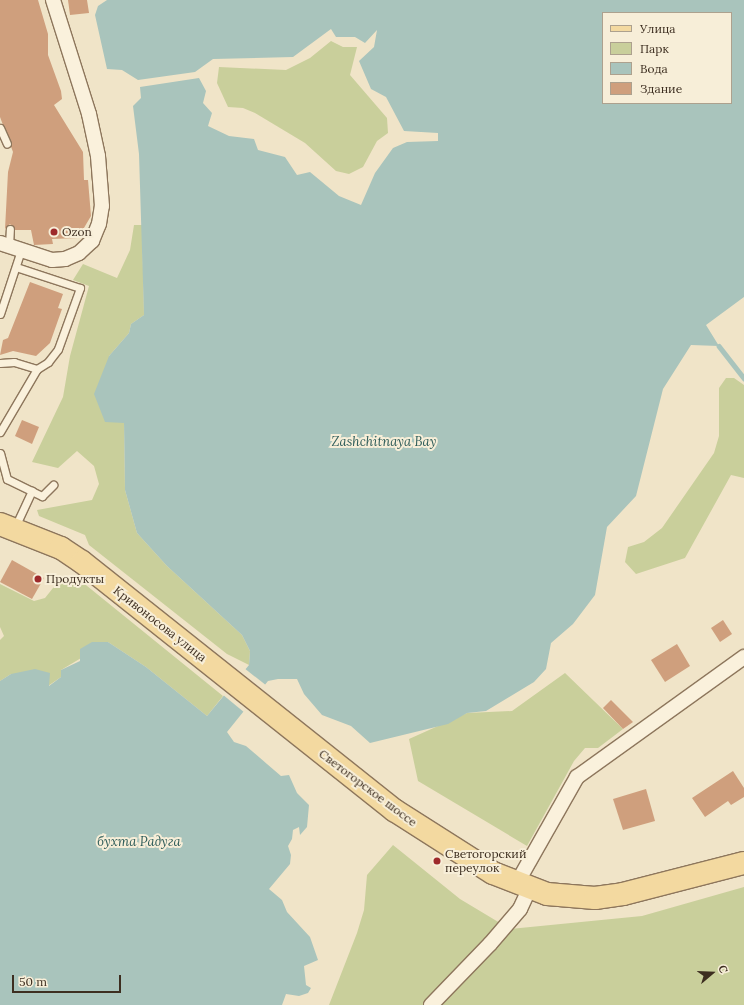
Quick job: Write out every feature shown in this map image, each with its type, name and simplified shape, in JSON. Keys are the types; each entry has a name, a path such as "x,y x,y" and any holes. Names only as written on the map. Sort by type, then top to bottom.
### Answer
{"main road":[{"name":"Кривоносова улица","path":"7,527 61,548 82,562 271,713"},
{"name":"Светогорское шоссе","path":"271,713 394,810 466,858 523,885 547,894 595,898 623,894 744,862"}],"street":[{"path":"10,246 52,260 79,253 92,241 102,206 98,156 89,114 53,0"},
{"path":"431,1005 490,944 520,909 523,885 577,777 744,657"}],"lane":[{"path":"0,128 7,144"},
{"path":"0,314 16,266 10,246 10,229"},
{"path":"0,432 37,369 48,362 58,349 80,288 16,266"},
{"path":"0,363 14,362 37,369"},
{"path":"0,453 7,479 42,496 50,492 53,485"},
{"path":"7,527 32,491"}],"green space":[{"path":"331,41 343,47 357,47 350,75 387,118 388,133 377,141 363,167 349,174 336,171 305,143 255,113 243,108 228,107 217,83 219,67 286,70 310,58"},
{"path":"134,225 142,225 144,315 131,324 129,333 109,356 124,423 125,490 137,533 167,566 242,635 250,651 249,665 227,654 89,545 85,535 39,516 37,510 92,500 99,484 94,466 77,451 58,468 32,462 63,397 70,356 89,286 73,280 83,264 117,278 130,250"},
{"path":"726,378 734,378 744,385 744,478 731,475 685,558 636,574 625,562 628,547 644,542 662,528 714,453 719,436 719,388"},
{"path":"76,577 223,696 207,716 146,667 108,642 61,670 61,677 48,686 11,674 0,681 0,640 4,636 0,627 0,584 34,601 45,598 61,578"},
{"path":"565,673 623,729 598,748 585,748 574,761 527,846 418,781 409,739 467,713 512,711"},
{"path":"393,845 460,899 510,929 642,916 744,887 744,1005 329,1005 357,933 364,910 367,875"}],"water":[{"name":"Zashchitnaya Bay","path":"107,0 744,0 744,297 706,325 719,346 691,345 663,389 636,496 607,527 595,595 573,624 551,643 546,669 534,682 486,711 467,713 448,724 370,743 351,726 322,715 304,694 297,679 278,679 268,681 227,732 234,742 246,746 281,776 289,775 297,793 309,805 307,827 300,835 299,827 293,830 292,839 288,846 291,855 290,864 269,889 282,900 287,912 310,937 318,960 304,966 306,985 311,988 308,993 299,996 286,994 282,1005 0,1005 0,681 11,674 35,669 50,673 49,686 61,677 61,670 80,661 80,649 92,642 108,642 146,667 207,716 249,665 250,651 242,635 167,566 137,533 125,490 124,423 105,422 94,394 109,356 129,333 131,324 144,315 139,154 133,106 141,98 140,87 199,78 206,91 203,103 212,113 208,126 229,136 254,139 258,150 285,157 297,175 310,172 339,196 361,205 375,173 393,148 407,142 438,141 438,133 404,131 386,97 371,89 359,61 374,47 377,30 365,43 355,37 336,37 331,29 293,57 213,59 195,72 138,80 122,70 107,69 95,15 98,6"}],"pier":[{"path":"244,668 267,686 245,713 222,694"}],"building":[{"path":"0,0 38,0 48,34 48,55 61,91 62,99 54,105 83,152 84,180 88,180 91,216 78,238 52,239 53,244 34,245 31,230 15,230 10,224 5,229 8,172 13,152 0,117"},
{"path":"68,0 87,0 89,13 70,15"},
{"path":"30,282 63,294 58,308 62,309 50,343 36,356 13,351 0,355 3,340 8,338"},
{"path":"22,420 39,427 32,444 15,436"},
{"path":"12,560 44,578 32,599 0,582"},
{"path":"723,620 732,634 720,642 711,628"},
{"path":"677,644 690,666 665,682 651,660"},
{"path":"611,700 633,722 623,729 603,708"},
{"path":"733,771 744,788 744,797 731,805 728,801 705,817 692,798"},
{"path":"646,789 655,821 623,830 613,799"}],"waterway":[{"path":"719,346 744,378"}],"place":[{"name":"Ozon","path":"54,232"},
{"name":"Продукты","path":"38,579"},
{"name":"Светогорский переулок","path":"437,861"}],"water label":[{"name":"бухта Радуга","path":"139,842"}]}
